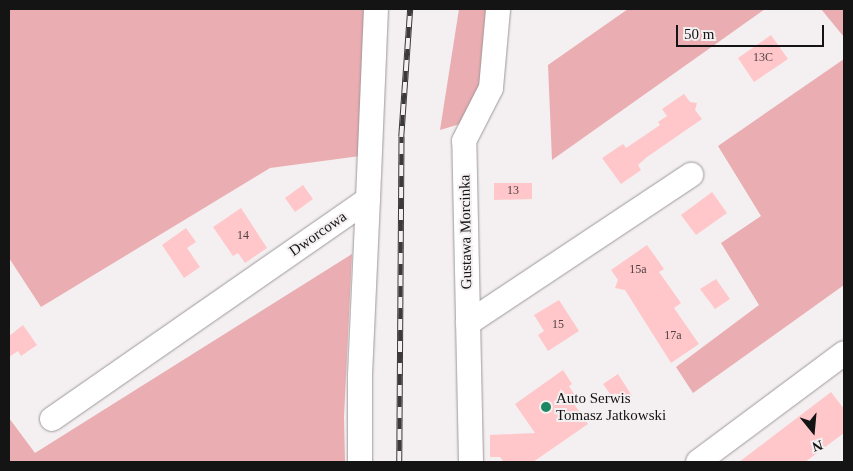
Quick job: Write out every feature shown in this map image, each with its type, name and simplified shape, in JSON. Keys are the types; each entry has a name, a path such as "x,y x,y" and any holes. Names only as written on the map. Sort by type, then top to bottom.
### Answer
{"street":[{"path":"368,199 376,9"},
{"name":"Gustawa Morcinka","path":"471,462 464,141 491,88 498,9"},
{"path":"468,323 692,175"},
{"name":"Dworcowa","path":"52,420 368,199"},
{"name":"Dworcowa","path":"360,462 360,374 368,199"},
{"path":"698,462 844,353"}],"shaded area":[{"path":"9,9 381,9 360,156 270,168 41,307 9,258"},
{"path":"459,9 507,9 490,115 440,130"},
{"path":"628,9 765,9 552,160 548,65"},
{"path":"821,9 844,9 844,37"},
{"path":"844,59 844,285 693,393 676,367 759,305 721,243 761,216 718,146"},
{"path":"352,254 344,417 345,462 9,462 9,418 35,453"}],"building":[{"path":"771,35 788,59 754,82 738,58"},
{"path":"684,94 690,102 697,103 695,110 702,119 647,157 638,165 641,170 621,184 602,158 623,144 626,148 660,125 658,122 667,116 662,109"},
{"path":"494,183 532,183 532,199 494,200"},
{"path":"303,185 313,199 295,212 285,198"},
{"path":"712,192 727,213 696,235 681,215"},
{"path":"241,208 267,248 245,263 238,253 233,256 213,227"},
{"path":"186,228 196,242 187,248 200,267 184,278 162,245"},
{"path":"647,245 664,269 659,272 681,303 674,308 699,344 671,363 625,290 615,288 618,280 611,270"},
{"path":"716,279 730,299 715,309 700,289"},
{"path":"559,300 579,331 548,351 538,335 544,331 534,315"},
{"path":"23,325 37,345 21,356 18,351 9,357 9,336"},
{"path":"563,370 572,384 569,386 574,394 569,397 588,424 533,462 504,462 500,457 490,457 490,435 535,433 515,404"},
{"path":"618,374 632,396 618,405 603,384"},
{"path":"831,392 844,409 844,433 805,462 739,462"}],"railway":[{"path":"399,462 401,137 410,9"}],"place":[{"name":"Auto Serwis Tomasz Jatkowski","path":"546,407"}]}
